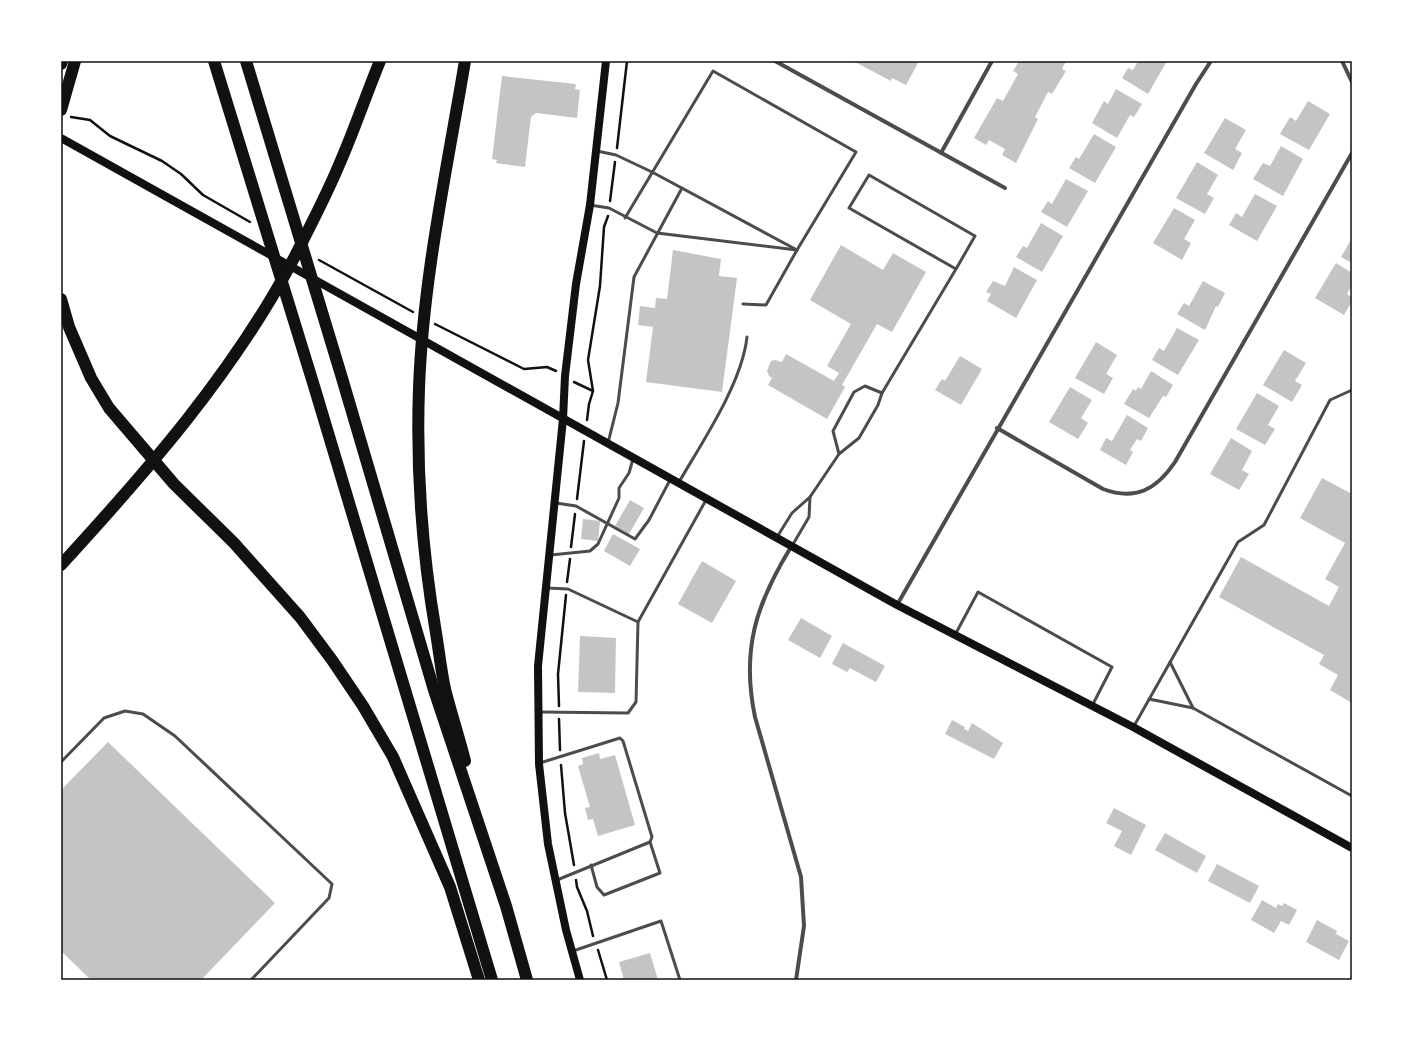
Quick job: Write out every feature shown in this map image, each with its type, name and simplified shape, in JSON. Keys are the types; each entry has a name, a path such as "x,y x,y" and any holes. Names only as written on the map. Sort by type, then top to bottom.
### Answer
{"highway":[{"path":"65,113 64,96 75,61"},
{"path":"214,61 314,386 492,980"},
{"path":"246,61 342,378 434,690 506,906"},
{"path":"374,76 375,61"},
{"path":"61,565 173,438 231,361 271,299 294,258 339,165 380,61"},
{"path":"465,61 435,237 426,305 419,387 420,511 428,587 445,688 527,980"},
{"path":"61,299 69,327 91,378 109,408 174,484 234,543 300,618 332,660 363,706 393,757 450,887 479,980"}],"main road":[{"path":"580,980 555,881 548,844 539,764 537,712 538,666 563,419 565,376 576,284 590,204 606,61"},
{"path":"61,138 393,322 608,445 896,605 1133,727 1352,848"}],"street":[{"path":"775,61 1005,188"},
{"path":"941,153 992,61"},
{"path":"896,605 1188,97 1211,61"},
{"path":"1342,61 1352,82"},
{"path":"997,428 1103,489 1114,493 1136,494 1158,482 1175,462 1352,153"},
{"path":"791,547 776,572 760,609 754,628 749,661 751,698 755,717 801,877 804,926 796,980"}],"lane":[{"path":"625,218 713,71 856,152 766,305 743,304"},
{"path":"596,151 616,155 652,172 798,250"},
{"path":"776,539 792,513 810,497 839,454 859,438 878,405 882,393 956,269 975,236 869,175 849,208 956,269"},
{"path":"608,445 618,403 634,277 682,188"},
{"path":"590,204 609,208 625,218 657,233 798,250"},
{"path":"554,503 576,506 601,518 607,524 635,539 723,406 746,352 748,337"},
{"path":"839,454 832,431 854,392 865,386 882,393"},
{"path":"1133,727 1238,542 1264,525 1330,400 1352,390"},
{"path":"549,556 590,551 598,544 619,498 619,488 629,473 634,459"},
{"path":"791,547 809,517 810,497"},
{"path":"537,712 628,713 636,702 638,622 706,500"},
{"path":"545,588 568,589 638,622"},
{"path":"954,636 978,592 1112,667 1092,706"},
{"path":"1170,662 1193,708"},
{"path":"1149,698 1193,708 1352,796"},
{"path":"61,762 104,718 125,711 143,714 175,736 332,884 329,898 251,980"},
{"path":"539,764 620,738 623,741 652,837 650,842 660,873 604,895 597,887 591,865"},
{"path":"555,881 650,842"},
{"path":"572,951 661,921 680,980"}],"path":[{"path":"617,147 627,61"},
{"path":"65,113 90,120 110,136 174,168 198,191 215,202"},
{"path":"610,200 615,164"},
{"path":"589,404 593,391 588,360 600,286 604,227 607,218"},
{"path":"347,276 393,302"},
{"path":"457,336 524,369 543,367 552,368"},
{"path":"581,386 593,391"},
{"path":"580,473 582,458"},
{"path":"598,953 607,980"}],"building":[{"path":"853,61 919,61 906,85 892,78 891,81"},
{"path":"1019,61 1066,61 1062,69 1066,71 1052,94 1048,92 1035,117 1038,119 1016,163 1002,155 1005,149 989,140 986,145 974,138 997,98 1003,101 1018,74 1013,71"},
{"path":"1138,61 1167,61 1148,94 1122,78 1128,68 1133,70"},
{"path":"502,76 576,84 575,89 580,90 577,118 536,113 531,117 525,167 496,163 497,160 492,159"},
{"path":"1116,89 1142,104 1134,117 1130,115 1117,138 1092,123 1104,101 1108,104"},
{"path":"1308,101 1330,114 1309,150 1280,134 1290,117 1296,121"},
{"path":"1225,118 1246,130 1235,149 1242,153 1233,170 1204,153"},
{"path":"1094,134 1116,147 1095,183 1069,168 1076,157 1079,159"},
{"path":"1281,146 1303,159 1283,196 1253,179 1263,163 1270,166"},
{"path":"1197,162 1218,175 1207,194 1214,198 1205,214 1176,198"},
{"path":"1066,179 1088,191 1067,227 1041,212 1048,201 1052,204"},
{"path":"1255,194 1277,206 1257,241 1229,225 1236,213 1242,217"},
{"path":"1174,208 1195,220 1184,239 1191,243 1182,260 1153,243"},
{"path":"1041,223 1063,236 1042,272 1016,257 1023,246 1027,248"},
{"path":"1352,238 1352,263 1341,257"},
{"path":"841,245 883,270 893,253 926,272 892,332 877,324 842,385 845,387 827,419 768,385 772,378 769,376 767,371 771,361 775,360 782,362 786,354 834,381 839,373 827,366 851,324 810,300"},
{"path":"673,250 721,259 719,276 737,278 722,392 646,382 653,327 638,325 640,306 655,308 656,298 667,299"},
{"path":"1336,263 1352,273 1352,285 1347,294 1352,298 1352,301 1344,315 1315,298"},
{"path":"1014,267 1037,280 1016,318 987,301 991,294 986,292 993,281 1005,286"},
{"path":"1203,281 1225,293 1218,307 1216,306 1205,330 1177,314 1184,303 1189,306"},
{"path":"1177,328 1199,340 1178,375 1152,360 1159,348 1164,351"},
{"path":"1096,342 1117,355 1106,374 1113,378 1104,394 1075,378"},
{"path":"1284,350 1306,363 1295,381 1302,385 1292,402 1263,385"},
{"path":"960,356 982,369 961,405 935,390 942,379 945,381"},
{"path":"1151,371 1173,385 1166,397 1163,396 1149,418 1124,404 1133,389 1136,391 1138,387 1141,389"},
{"path":"1070,387 1092,400 1081,418 1088,423 1078,439 1049,422"},
{"path":"1257,393 1279,406 1268,425 1275,429 1265,445 1236,429"},
{"path":"1127,415 1148,428 1141,441 1137,439 1130,450 1133,452 1126,465 1100,450 1106,438 1112,441"},
{"path":"1231,438 1252,451 1242,470 1249,474 1239,490 1210,474"},
{"path":"1322,478 1352,494 1352,703 1330,690 1338,675 1319,664 1324,655 1219,597 1241,557 1329,606 1339,587 1325,579 1345,543 1300,518"},
{"path":"630,500 644,508 629,534 615,526"},
{"path":"583,519 600,521 598,541 581,539"},
{"path":"613,534 640,549 630,566 604,551"},
{"path":"702,561 736,581 712,623 678,604"},
{"path":"801,618 832,636 820,658 788,640"},
{"path":"580,636 616,638 615,693 578,692"},
{"path":"843,643 885,666 876,682 850,668 847,672 832,664"},
{"path":"952,720 965,727 964,729 968,731 972,723 1003,743 994,759 945,734"},
{"path":"108,742 275,903 201,980 91,980 61,951 61,790"},
{"path":"599,753 600,759 615,755 635,825 598,836 593,819 588,820 585,808 590,807 578,766 583,764 582,758"},
{"path":"1114,808 1146,825 1131,855 1114,846 1122,831 1106,823"},
{"path":"1165,833 1206,856 1197,873 1155,850"},
{"path":"1217,864 1259,886 1250,903 1208,881"},
{"path":"1262,900 1276,908 1278,904 1282,906 1284,903 1297,910 1289,925 1281,921 1274,933 1251,920"},
{"path":"1317,920 1337,931 1336,934 1349,941 1339,960 1306,942"},
{"path":"650,953 658,980 624,980 619,962"}]}
